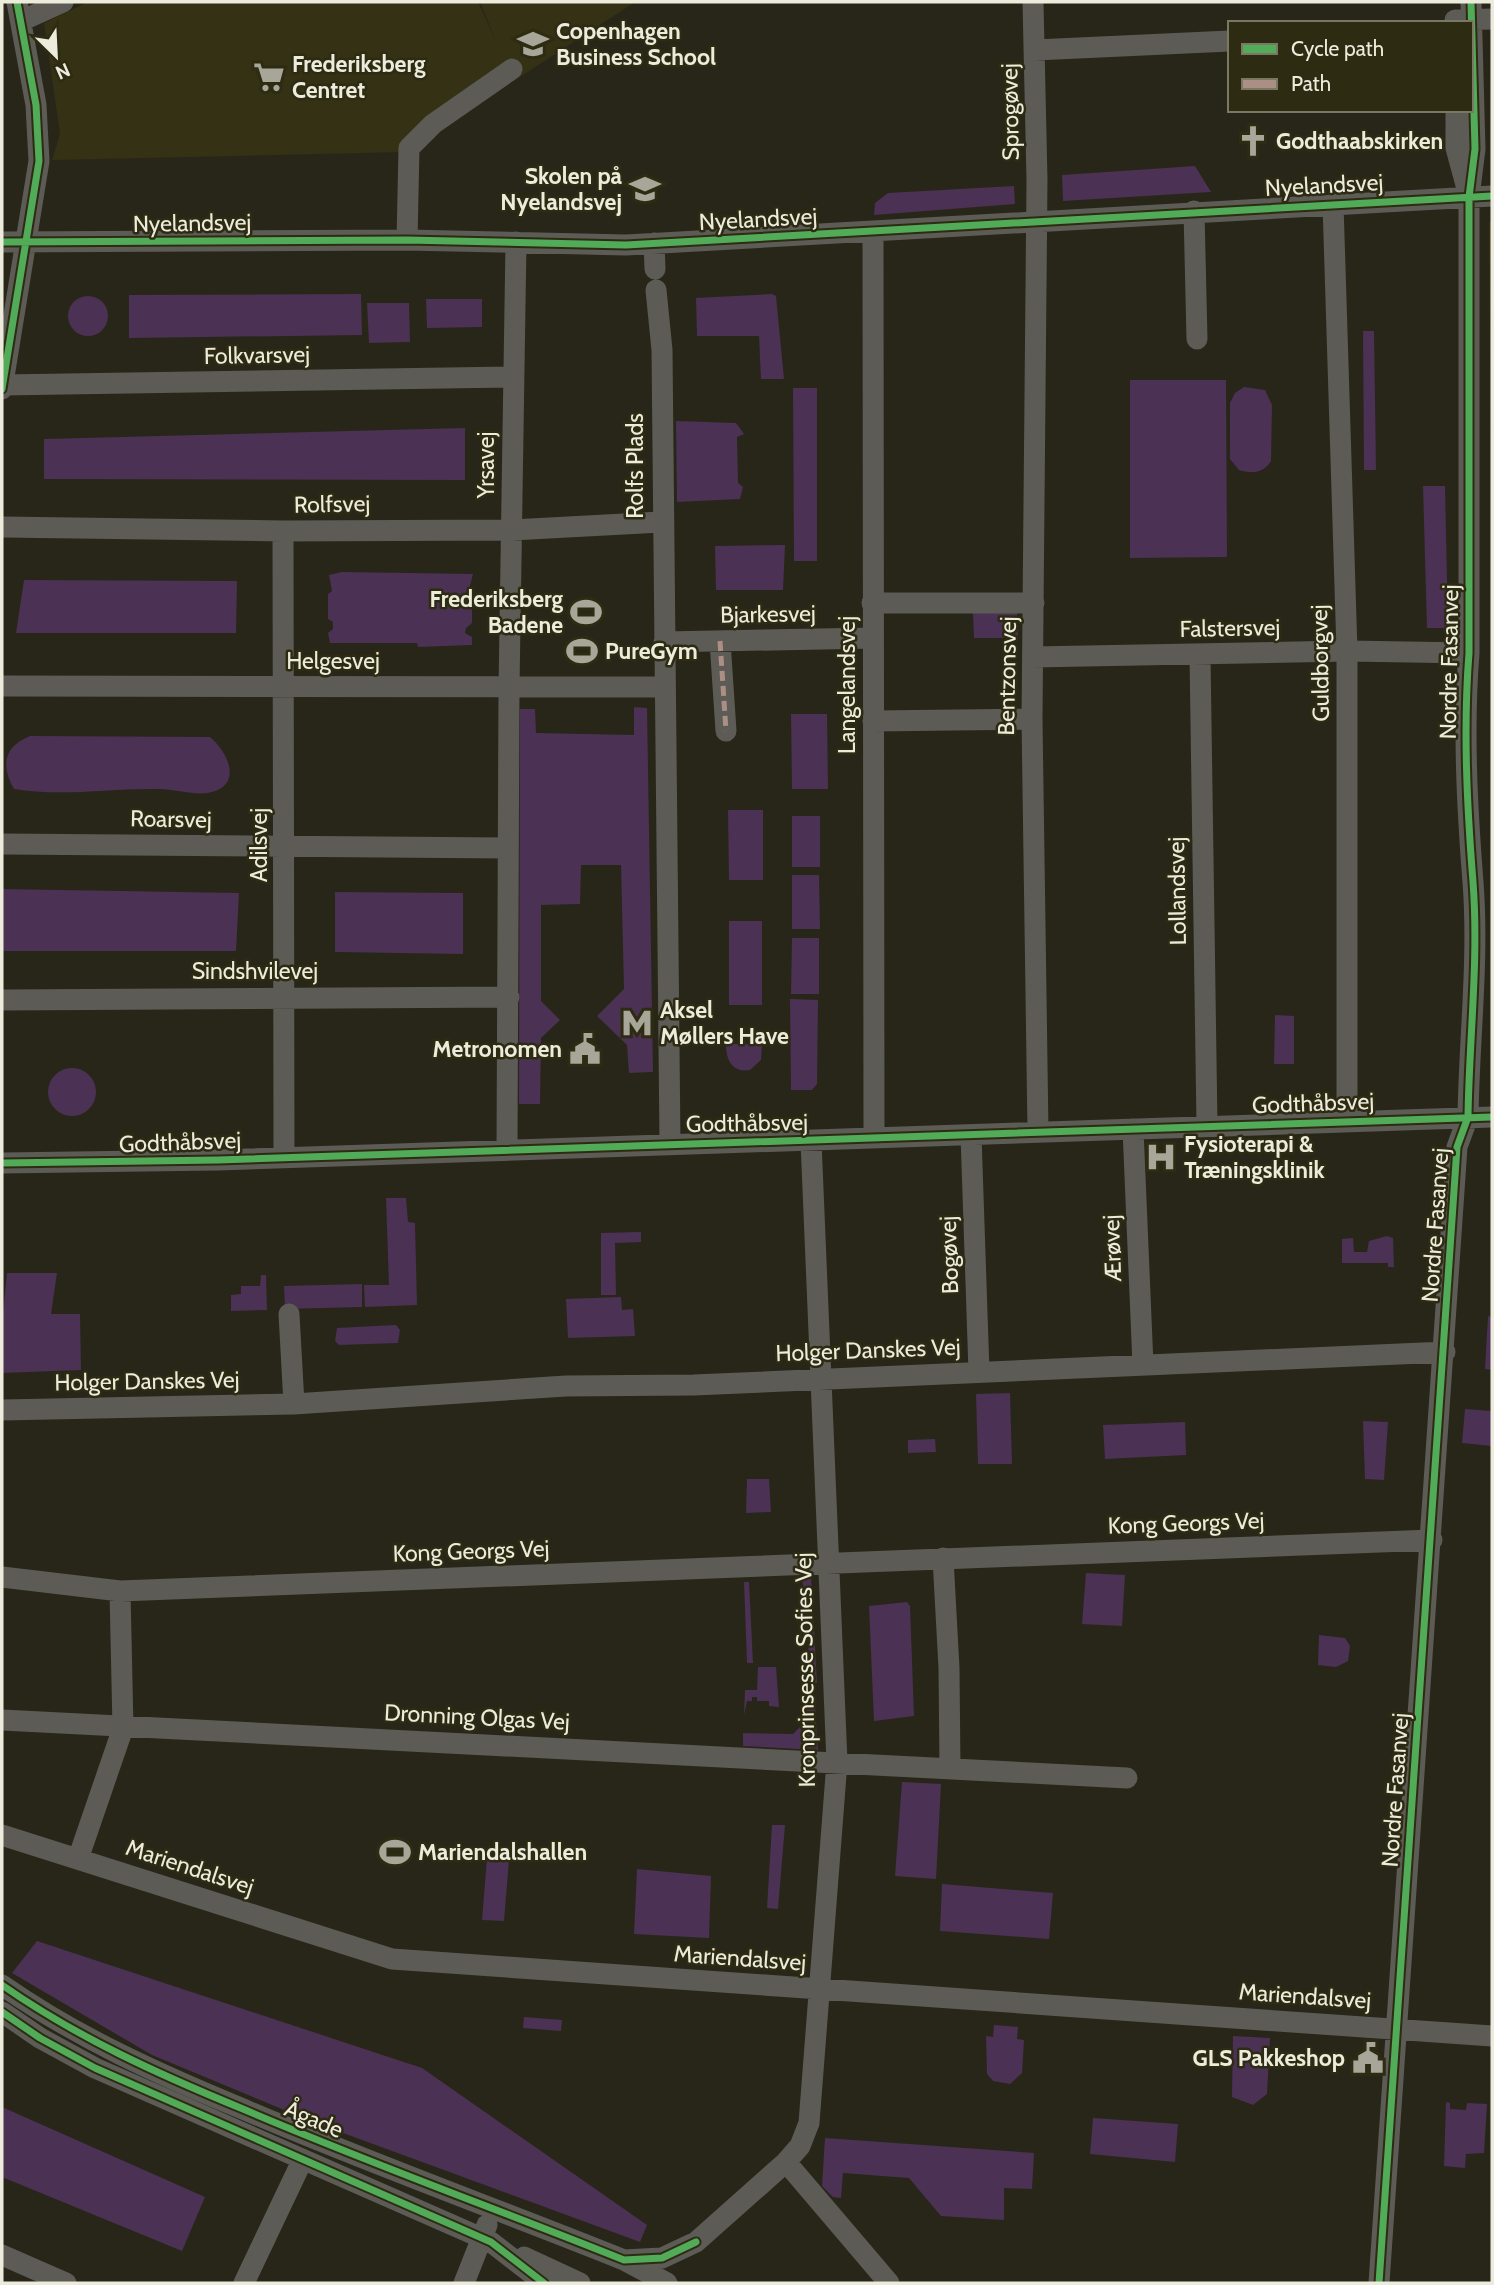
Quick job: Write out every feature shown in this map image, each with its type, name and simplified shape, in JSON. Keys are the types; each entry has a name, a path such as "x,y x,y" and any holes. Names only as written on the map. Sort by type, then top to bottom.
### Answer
{"street":[{"path":"2,387 4,358 39,161 40,133 19,12 63,2"},
{"name":"Sprogøvej","path":"1033,2 1034,221"},
{"path":"1035,50 1228,41"},
{"path":"407,240 409,148 424,131 512,69"},
{"name":"Nordre Fasanvej","path":"1456,112 1456,148 1469,197"},
{"name":"Nordre Fasanvej","path":"1379,2283 1457,1147 1468,1117 1473,882 1477,837 1474,690 1469,653 1469,197 1475,149 1473,112"},
{"name":"Nyelandsvej","path":"2,242 24,244 407,240 654,243 1492,196"},
{"name":"Guldborgvej","path":"1333,204 1347,651 1347,1121"},
{"path":"1194,211 1197,339"},
{"name":"Bentzonsvej","path":"1034,221 1032,719 1038,1132"},
{"name":"Langelandsvej","path":"873,232 883,603 873,638 874,1138"},
{"name":"Yrsavej","path":"509,688 516,242"},
{"name":"Rolfs Plads","path":"654,243 662,350 661,522 664,642"},
{"name":"Folkvarsvej","path":"2,387 513,377"},
{"name":"Rolfsvej","path":"3,527 283,531 512,530 661,522"},
{"name":"Adilsvej","path":"283,531 284,1158"},
{"path":"883,603 1034,603"},
{"name":"Bjarkesvej","path":"664,642 873,638"},
{"path":"720,641 726,731"},
{"path":"664,642 667,709 670,1143"},
{"name":"Falstersvej","path":"1033,657 1347,651 1469,653"},
{"name":"Lollandsvej","path":"1200,655 1207,1126"},
{"name":"Helgesvej","path":"2,686 664,687"},
{"path":"507,1150 509,688"},
{"path":"873,721 1032,719"},
{"name":"Roarsvej","path":"9,844 508,848"},
{"name":"Sindshvilevej","path":"2,999 509,997"},
{"name":"Godthåbsvej","path":"2,1163 284,1158 1492,1117"},
{"name":"Ærøvej","path":"1133,1129 1143,1365"},
{"name":"Bogøvej","path":"971,1135 979,1372"},
{"name":"Kronprinsesse Sofies Vej","path":"624,2260 662,2258 696,2242 786,2162 800,2146 809,2123 837,1762 811,1141"},
{"path":"289,1314 293,1404"},
{"name":"Holger Danskes Vej","path":"2,1410 293,1404 566,1386 783,1380 1445,1352"},
{"name":"Kong Georgs Vej","path":"2,1577 120,1591 1432,1539"},
{"path":"943,1558 949,1668 950,1769"},
{"path":"78,1859 123,1728 120,1591"},
{"name":"Dronning Olgas Vej","path":"2,1720 1126,1778"},
{"name":"Mariendalsvej","path":"2,1835 392,1959 818,1991 900,1993 1492,2036"},
{"name":"Ågade","path":"2,1986 60,2024 140,2066 347,2154 624,2260 661,2280"},
{"name":"Ågade","path":"2,2012 40,2038 95,2068 487,2241 544,2283"},
{"path":"244,2283 302,2161"},
{"path":"786,2162 889,2283"},
{"path":"464,2283 487,2241 494,2210"},
{"path":"487,2241 580,2283"},
{"path":"2,2255 66,2283"}],"shaded area":[{"name":"Frederiksberg Centret","path":"88,2 478,2 496,41 480,2 635,2 405,152 52,160 60,134 44,23"},
{"path":"1195,166 1211,192 1063,201 1062,175"},
{"path":"1014,186 1015,204 874,215 875,203 888,193"},
{"path":"1492,219 1492,534 1489,223"},
{"path":"361,294 362,335 129,338 129,295"},
{"path":"88,296 96,297 102,302 107,308 107,324 102,330 96,335 88,336 80,335 74,330 69,324 68,316 69,308 74,302 80,297"},
{"path":"776,296 784,379 761,379 759,336 697,336 696,298"},
{"path":"426,299 482,299 482,327 427,328"},
{"path":"367,303 409,303 410,342 369,343"},
{"path":"1363,331 1374,331 1376,470 1364,470"},
{"path":"1130,380 1226,380 1227,557 1130,558"},
{"path":"1244,387 1265,390 1272,405 1271,461 1265,468 1253,472 1239,470 1230,459 1230,403 1235,393"},
{"path":"793,388 817,388 817,561 794,561"},
{"path":"676,421 736,423 744,434 737,437 738,483 743,487 740,499 677,502"},
{"path":"465,428 465,480 44,479 44,439"},
{"path":"1423,486 1445,486 1448,628 1427,628"},
{"path":"785,545 783,590 716,590 715,546"},
{"path":"342,572 473,574 468,593 472,593 472,623 465,633 472,637 472,645 418,647 417,643 330,643 328,633 333,629 333,622 328,619 328,594 332,591 329,575"},
{"path":"24,580 237,581 236,633 16,633"},
{"path":"973,613 1017,613 1018,638 974,638"},
{"name":"Aksel Møllers Have","path":"634,707 647,708 653,1072 629,1073 627,1045 597,1016 624,989 621,865 581,865 580,904 541,905 541,1001 560,1020 541,1038 540,1104 519,1104 520,709 535,709 536,733 634,735"},
{"path":"791,714 827,714 828,789 792,789"},
{"path":"30,736 210,737 227,760 229,777 219,790 207,793 159,789 68,792 14,789 7,773 7,758 14,746"},
{"path":"728,810 763,810 763,880 729,880"},
{"path":"792,816 820,816 820,867 792,867"},
{"path":"792,875 819,875 820,929 792,929"},
{"path":"2,889 239,893 236,951 2,951"},
{"path":"335,892 463,893 463,954 335,952"},
{"path":"729,921 762,921 762,1005 729,1005"},
{"path":"792,938 819,938 819,994 791,994"},
{"path":"790,999 818,1000 817,1084 812,1090 791,1090"},
{"path":"1275,1015 1294,1016 1294,1064 1274,1064"},
{"path":"726,1044 762,1044 761,1060 750,1070 734,1067 727,1055"},
{"path":"72,1068 89,1075 96,1092 89,1109 72,1116 55,1109 48,1092 55,1075"},
{"path":"386,1198 406,1198 408,1222 415,1223 417,1305 365,1307 364,1285 389,1285"},
{"path":"641,1232 641,1242 615,1243 616,1295 601,1295 601,1233"},
{"path":"1387,1236 1393,1238 1394,1267 1388,1267 1388,1263 1342,1263 1342,1239 1353,1238 1354,1252 1367,1252 1369,1241"},
{"path":"7,1273 57,1273 51,1314 80,1314 81,1370 2,1373 2,1325"},
{"path":"261,1275 266,1275 267,1310 231,1311 231,1295 241,1294 241,1286 260,1286"},
{"path":"362,1284 362,1307 285,1309 284,1286"},
{"path":"621,1297 622,1310 633,1309 635,1336 568,1338 566,1299"},
{"path":"1488,1316 1492,1317 1492,1370 1485,1369"},
{"path":"396,1325 400,1330 398,1343 339,1345 335,1341 337,1328"},
{"path":"1010,1393 1012,1464 978,1464 976,1394"},
{"path":"1465,1409 1492,1411 1492,1446 1462,1443"},
{"path":"1363,1421 1388,1422 1384,1480 1365,1479"},
{"path":"1185,1422 1186,1455 1105,1459 1103,1425"},
{"path":"935,1439 936,1452 908,1453 908,1440"},
{"path":"747,1479 769,1479 771,1512 746,1513"},
{"path":"1086,1573 1125,1575 1122,1626 1082,1624"},
{"path":"811,1577 817,1683 810,1683 806,1594 801,1578"},
{"path":"744,1582 749,1582 753,1663 747,1663"},
{"path":"907,1602 910,1606 914,1716 874,1721 869,1606"},
{"path":"1319,1635 1345,1638 1350,1646 1348,1661 1336,1667 1318,1665"},
{"path":"758,1667 776,1667 779,1707 769,1706 769,1701 757,1701 757,1697 752,1697 752,1701 747,1701 744,1715 745,1690 757,1690"},
{"path":"804,1707 815,1707 818,1750 743,1746 743,1733 793,1734 803,1724"},
{"path":"902,1782 941,1784 936,1879 895,1876"},
{"path":"772,1825 785,1825 778,1909 767,1908"},
{"path":"487,1858 509,1860 504,1921 482,1920"},
{"path":"637,1869 711,1876 709,1938 634,1934"},
{"path":"942,1884 1053,1893 1049,1939 940,1931"},
{"path":"37,1941 422,2068 647,2225 640,2242 313,2122 152,2055 12,1973"},
{"path":"524,2017 562,2020 561,2031 523,2028"},
{"path":"994,2025 1018,2027 1017,2039 1024,2040 1022,2073 1010,2084 993,2081 987,2074 986,2036 993,2037"},
{"path":"1233,2036 1270,2038 1267,2094 1253,2105 1232,2097"},
{"path":"1446,2102 1450,2103 1450,2109 1466,2110 1467,2103 1487,2104 1484,2153 1466,2154 1465,2168 1444,2166"},
{"path":"2,2107 205,2197 182,2251 2,2177"},
{"path":"1093,2118 1178,2124 1175,2162 1090,2154"},
{"path":"825,2138 1034,2153 1032,2189 1004,2188 1004,2220 941,2216 909,2178 843,2173 841,2198 833,2197 822,2186"}],"marked path":[{"path":"720,641 726,731"}],"cycle path":[{"path":"2,389 39,161 36,105 17,2"},
{"path":"1471,2 1472,21"},
{"path":"1379,2283 1457,1147 1468,1117 1475,911 1466,739 1469,653 1469,197 1475,149 1473,76"},
{"path":"2,242 407,240 626,245 1492,196"},
{"path":"2,1163 218,1160 1492,1117"},
{"path":"2,1985 89,2038 180,2082 338,2148 624,2260 662,2258 696,2242"},
{"path":"2,2012 40,2038 95,2068 491,2242 544,2283"}],"place":[{"name":"Copenhagen Business School","path":"533,44"},
{"name":"Frederiksberg Centret","path":"269,77"},
{"name":"Godthaabskirken","path":"1253,141"},
{"name":"Skolen på Nyelandsvej","path":"645,189"},
{"name":"Frederiksberg Badene","path":"586,612"},
{"name":"PureGym","path":"582,651"},
{"name":"Aksel Møllers Have","path":"637,1023"},
{"name":"Metronomen","path":"585,1049"},
{"name":"Fysioterapi & Træningsklinik","path":"1161,1157"},
{"name":"Mariendalshallen","path":"395,1852"},
{"name":"GLS Pakkeshop","path":"1368,2058"}]}
